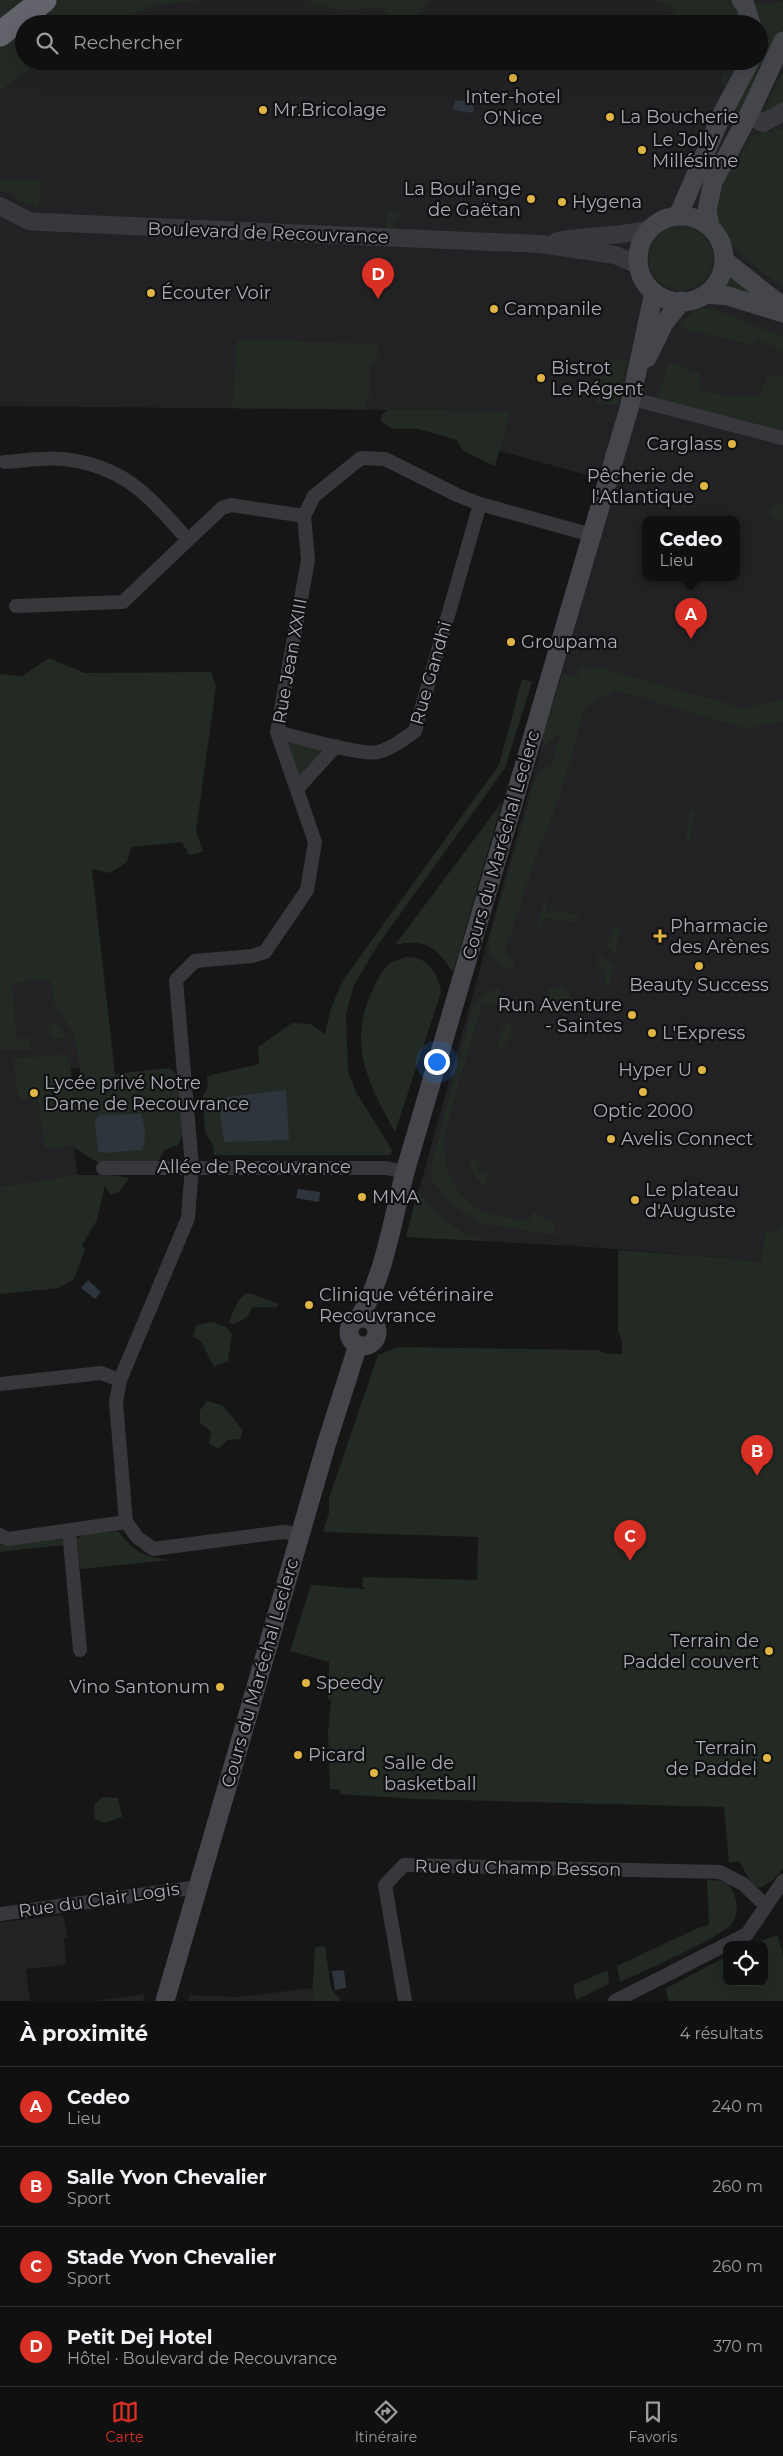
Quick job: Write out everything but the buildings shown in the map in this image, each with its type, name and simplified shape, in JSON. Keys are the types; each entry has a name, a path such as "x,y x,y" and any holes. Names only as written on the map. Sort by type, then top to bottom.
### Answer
{"highway":[{"path":"25,15 44,0"},
{"path":"0,34 15,22"}],"main road":[{"path":"741,0 748,15"},
{"path":"710,226 698,219 678,216 660,221 650,229 640,247 638,266 642,277 654,292 667,300 698,299 707,294 720,279 724,260 721,242 710,226 707,210 713,182 748,116 783,41"},
{"path":"678,216 723,112 745,70"},
{"path":"724,260 783,306"},
{"name":"Cours du Maréchal Leclerc","path":"631,404 654,292"},
{"path":"707,294 728,296 783,313"},
{"name":"Cours du Maréchal Leclerc","path":"165,2001 358,1345 350,1334 351,1325 366,1321 415,1137 631,404 652,345 670,315 682,301"}],"street":[{"path":"748,116 762,123 783,112"},
{"name":"Boulevard de Recouvrance","path":"0,206 29,220 57,224 540,244"},
{"path":"540,244 583,236 632,234 650,229"},
{"path":"540,244 615,255 638,266"},
{"path":"631,404 782,438"},
{"path":"16,606 123,602 222,508 231,505 304,516 314,496 361,458 385,458 457,495 480,504 592,535"},
{"path":"5,462 62,459 110,470 132,482 152,499 188,540"},
{"name":"Rue Gandhi","path":"277,732 336,746 376,752 397,744 416,731 480,504"},
{"name":"Rue Jean XXIII","path":"126,1522 116,1402 120,1380 188,1218 192,1166 176,980 194,961 252,956 265,952 307,890 315,842 277,732 308,560 304,516"},
{"path":"297,789 336,746"},
{"name":"Allée de Recouvrance","path":"103,1168 192,1166 386,1168 405,1172"},
{"path":"0,1384 101,1373 120,1380"},
{"path":"0,1535 8,1539 126,1522 137,1537 153,1548 283,1532 301,1534"},
{"path":"69,1531 80,1650"},
{"name":"Rue du Champ Besson","path":"405,2001 385,1885 404,1865 720,1872 743,1884 765,1905"},
{"path":"615,2001 747,1934 783,1881"},
{"name":"Rue du Clair Logis","path":"0,1914 190,1888 197,1889"}],"shaded area":[{"path":"0,0 783,0 783,1223 778,1232 765,1231 761,1263 739,1259 575,1246 406,1237 557,689 637,412 618,412 601,479 497,450 503,418 379,410 0,406"},
{"path":"0,0 32,0 0,22"},
{"path":"58,0 205,0 152,6 132,15 37,15"},
{"path":"310,0 427,0 420,15 389,15 381,9 376,8 351,10 312,5"},
{"path":"655,0 727,0 739,11 741,15 668,15 676,10"},
{"path":"783,2 783,27 774,53 768,64 768,15 753,15 746,3 766,4"},
{"path":"15,30 15,70 30,70 8,84 0,92 0,41"},
{"path":"724,70 733,70 725,86 721,82"},
{"path":"751,70 764,70 738,116 731,108"},
{"path":"783,72 783,104 765,113 764,110"},
{"path":"455,100 474,102 473,113 453,110"},
{"path":"776,129 783,130 783,287 755,266 730,241 721,227 716,211 716,195 723,178 745,148 751,136"},
{"path":"0,179 41,181 39,208 25,203 7,191 0,192"},
{"path":"387,211 399,212 398,221 394,221 393,232 386,232"},
{"path":"681,226 699,232 707,240 713,258 707,276 699,284 681,290 663,284 655,276 649,258 655,240 663,232"},
{"path":"728,272 783,311 721,288"},
{"path":"704,308 715,309 783,337 783,352 757,339 753,345 679,328 692,313"},
{"path":"237,339 378,344 379,352 374,353 380,359 373,363 369,378 371,393 366,400 365,409 232,408"},
{"path":"594,359 627,360 619,404 596,405 598,369"},
{"path":"669,362 699,373 701,391 731,396 758,397 768,376 782,377 783,373 783,439 655,405"},
{"path":"389,410 506,411 510,413 495,466 463,451 457,440 418,429 392,429 381,421 381,415"},
{"path":"776,504 783,504 783,522 767,512"},
{"path":"49,658 85,673 211,672 216,686 196,831 203,852 189,855 182,842 131,847 127,862 110,873 92,869 115,1074 169,1068 179,1076 183,1134 178,1145 164,1150 157,1164 97,1162 75,1148 74,1145 45,1150 38,1098 19,1100 13,1059 68,1054 74,1089 81,1084 74,1035 54,1003 50,979 12,983 17,1039 29,1038 31,1050 0,1050 0,674 22,676"},
{"path":"581,666 601,668 743,708 783,699 783,721 746,729 615,690 584,709 563,787 536,857 505,952 514,960 512,970 496,959 491,952 488,942 534,782 542,771 552,765 561,732 543,748 542,735 563,673 577,677"},
{"path":"522,679 532,682 505,768 378,945 354,985 346,1014 348,1071 356,1092 392,1150 391,1155 214,1155 213,1146 205,1131 203,1096 208,1087 207,1076 259,1064 258,1047 292,1023 310,1024 325,1034 331,1008 343,980 499,765"},
{"path":"288,742 320,749 322,753 300,778 296,778"},
{"path":"502,802 453,972 441,956 429,946 415,943 395,945"},
{"path":"690,809 695,811 690,844 686,842"},
{"name":"Lycée privé Notre Dame de Recouvrance","path":"0,873 114,1065 65,1069 85,1239 65,1282 0,1292"},
{"path":"545,899 547,899 546,910 579,915 578,923 544,917 541,927 537,926"},
{"path":"615,926 620,928 616,953 606,947"},
{"path":"599,955 614,964 610,984 606,984 603,971 596,963"},
{"path":"407,957 421,960 431,967 440,985 441,992 395,1132 376,1096 369,1078 361,1043 362,1025 366,1006 381,974 391,963"},
{"path":"565,987 570,996 565,1009 550,1005 548,988 499,989 501,999 492,1007 482,1004 444,1135 446,1166 460,1194 477,1209 488,1214 530,1222 532,1211 553,1222 557,1235 482,1224 453,1206 432,1181 431,1167 472,1009 483,995 498,988"},
{"path":"510,1021 512,1033 503,1050 497,1048 502,1028"},
{"path":"53,1023 61,1028 66,1040 50,1034 48,1028"},
{"path":"286,1090 289,1140 224,1142 218,1098"},
{"path":"141,1114 145,1132 142,1150 102,1153 98,1151 95,1120 99,1115"},
{"path":"470,1160 480,1161 478,1171 487,1173 486,1184 481,1184 471,1169"},
{"path":"78,1175 111,1175 129,1178 118,1193 110,1195 105,1185 97,1220 82,1245 85,1250 74,1279 59,1288 0,1294 0,1187"},
{"path":"298,1189 320,1192 319,1202 296,1198"},
{"path":"418,1190 433,1209 455,1228 487,1241 406,1237"},
{"path":"783,1223 783,1868 773,1880 760,1888 752,1885 739,1861 729,1863 724,1807 416,1799 340,1794 340,1789 330,1789 328,1732 331,1700 328,1699 329,1662 290,1651 311,1585 366,1589 362,1586 363,1577 477,1580 478,1537 323,1532 329,1513 329,1498 378,1355 398,1347 598,1350 607,1354 622,1354 622,1340 618,1332 618,1250 739,1259 761,1263 765,1231 778,1232"},
{"path":"88,1280 101,1292 95,1299 81,1288"},
{"path":"248,1293 279,1304 276,1307 253,1307 247,1317 234,1324 229,1323 238,1302"},
{"path":"213,1322 226,1327 232,1334 228,1361 214,1367 201,1341 193,1337 196,1325"},
{"path":"207,1401 222,1405 243,1430 240,1439 228,1440 218,1449 209,1443 211,1432 200,1423 200,1410"},
{"path":"118,1531 141,1553 171,1560 80,1569 77,1540 83,1534"},
{"path":"58,1536 63,1540 64,1545 0,1552 0,1539"},
{"path":"103,1797 118,1798 122,1817 104,1823 95,1819 94,1805"},
{"path":"707,1880 724,1882 732,1890 737,1909 732,1923 698,1946 620,1982 617,1966 700,1927 709,1925"},
{"path":"63,1915 68,1938 64,1938 66,1965 26,1969 30,2001 0,2001 0,1922"},
{"path":"778,1935 783,1956 783,2001 669,2001 665,1989 723,1958 723,1986 768,1986 768,1941 760,1941"},
{"path":"325,1946 331,1988 341,2001 312,2001 315,1947"},
{"path":"344,1970 346,1988 335,1990 332,1971"},
{"path":"608,1970 609,1984 576,2000 573,1985"},
{"path":"313,1988 312,2001 188,2001 189,1995 236,1997"},
{"path":"144,1994 143,2001 94,2001"}],"place":[{"name":"Inter-hotel O'Nice","path":"513,78"},
{"name":"Mr.Bricolage","path":"263,110"},
{"name":"La Boucherie","path":"610,117"},
{"name":"Le Jolly Millésime","path":"642,150"},
{"name":"La Boul’ange de Gaëtan","path":"531,199"},
{"name":"Hygena","path":"562,202"},
{"name":"Écouter Voir","path":"151,293"},
{"name":"Petit Dej Hotel","path":"378,299"},
{"name":"Campanile","path":"494,309"},
{"name":"Bistrot Le Régent","path":"541,378"},
{"name":"Carglass","path":"732,444"},
{"name":"Pêcherie de l'Atlantique","path":"704,486"},
{"name":"Cedeo","path":"691,639"},
{"name":"Groupama","path":"511,642"},
{"name":"Pharmacie des Arènes","path":"660,936"},
{"name":"Beauty Success","path":"699,966"},
{"name":"Run Aventure - Saintes","path":"632,1015"},
{"name":"L'Express","path":"652,1033"},
{"name":"Hyper U","path":"702,1070"},
{"name":"Optic 2000","path":"643,1092"},
{"name":"Lycée privé Notre Dame de Recouvrance","path":"34,1093"},
{"name":"Avelis Connect","path":"611,1139"},
{"name":"MMA","path":"362,1197"},
{"name":"Le plateau d'Auguste","path":"635,1200"},
{"name":"Clinique vétérinaire Recouvrance","path":"309,1305"},
{"name":"Salle Yvon Chevalier","path":"757,1476"},
{"name":"Stade Yvon Chevalier","path":"630,1561"},
{"name":"Terrain de Paddel couvert","path":"769,1651"},
{"name":"Speedy","path":"306,1683"},
{"name":"Vino Santonum","path":"220,1687"},
{"name":"Picard","path":"298,1755"},
{"name":"Terrain de Paddel","path":"767,1758"},
{"name":"Salle de basketball","path":"374,1773"}]}
